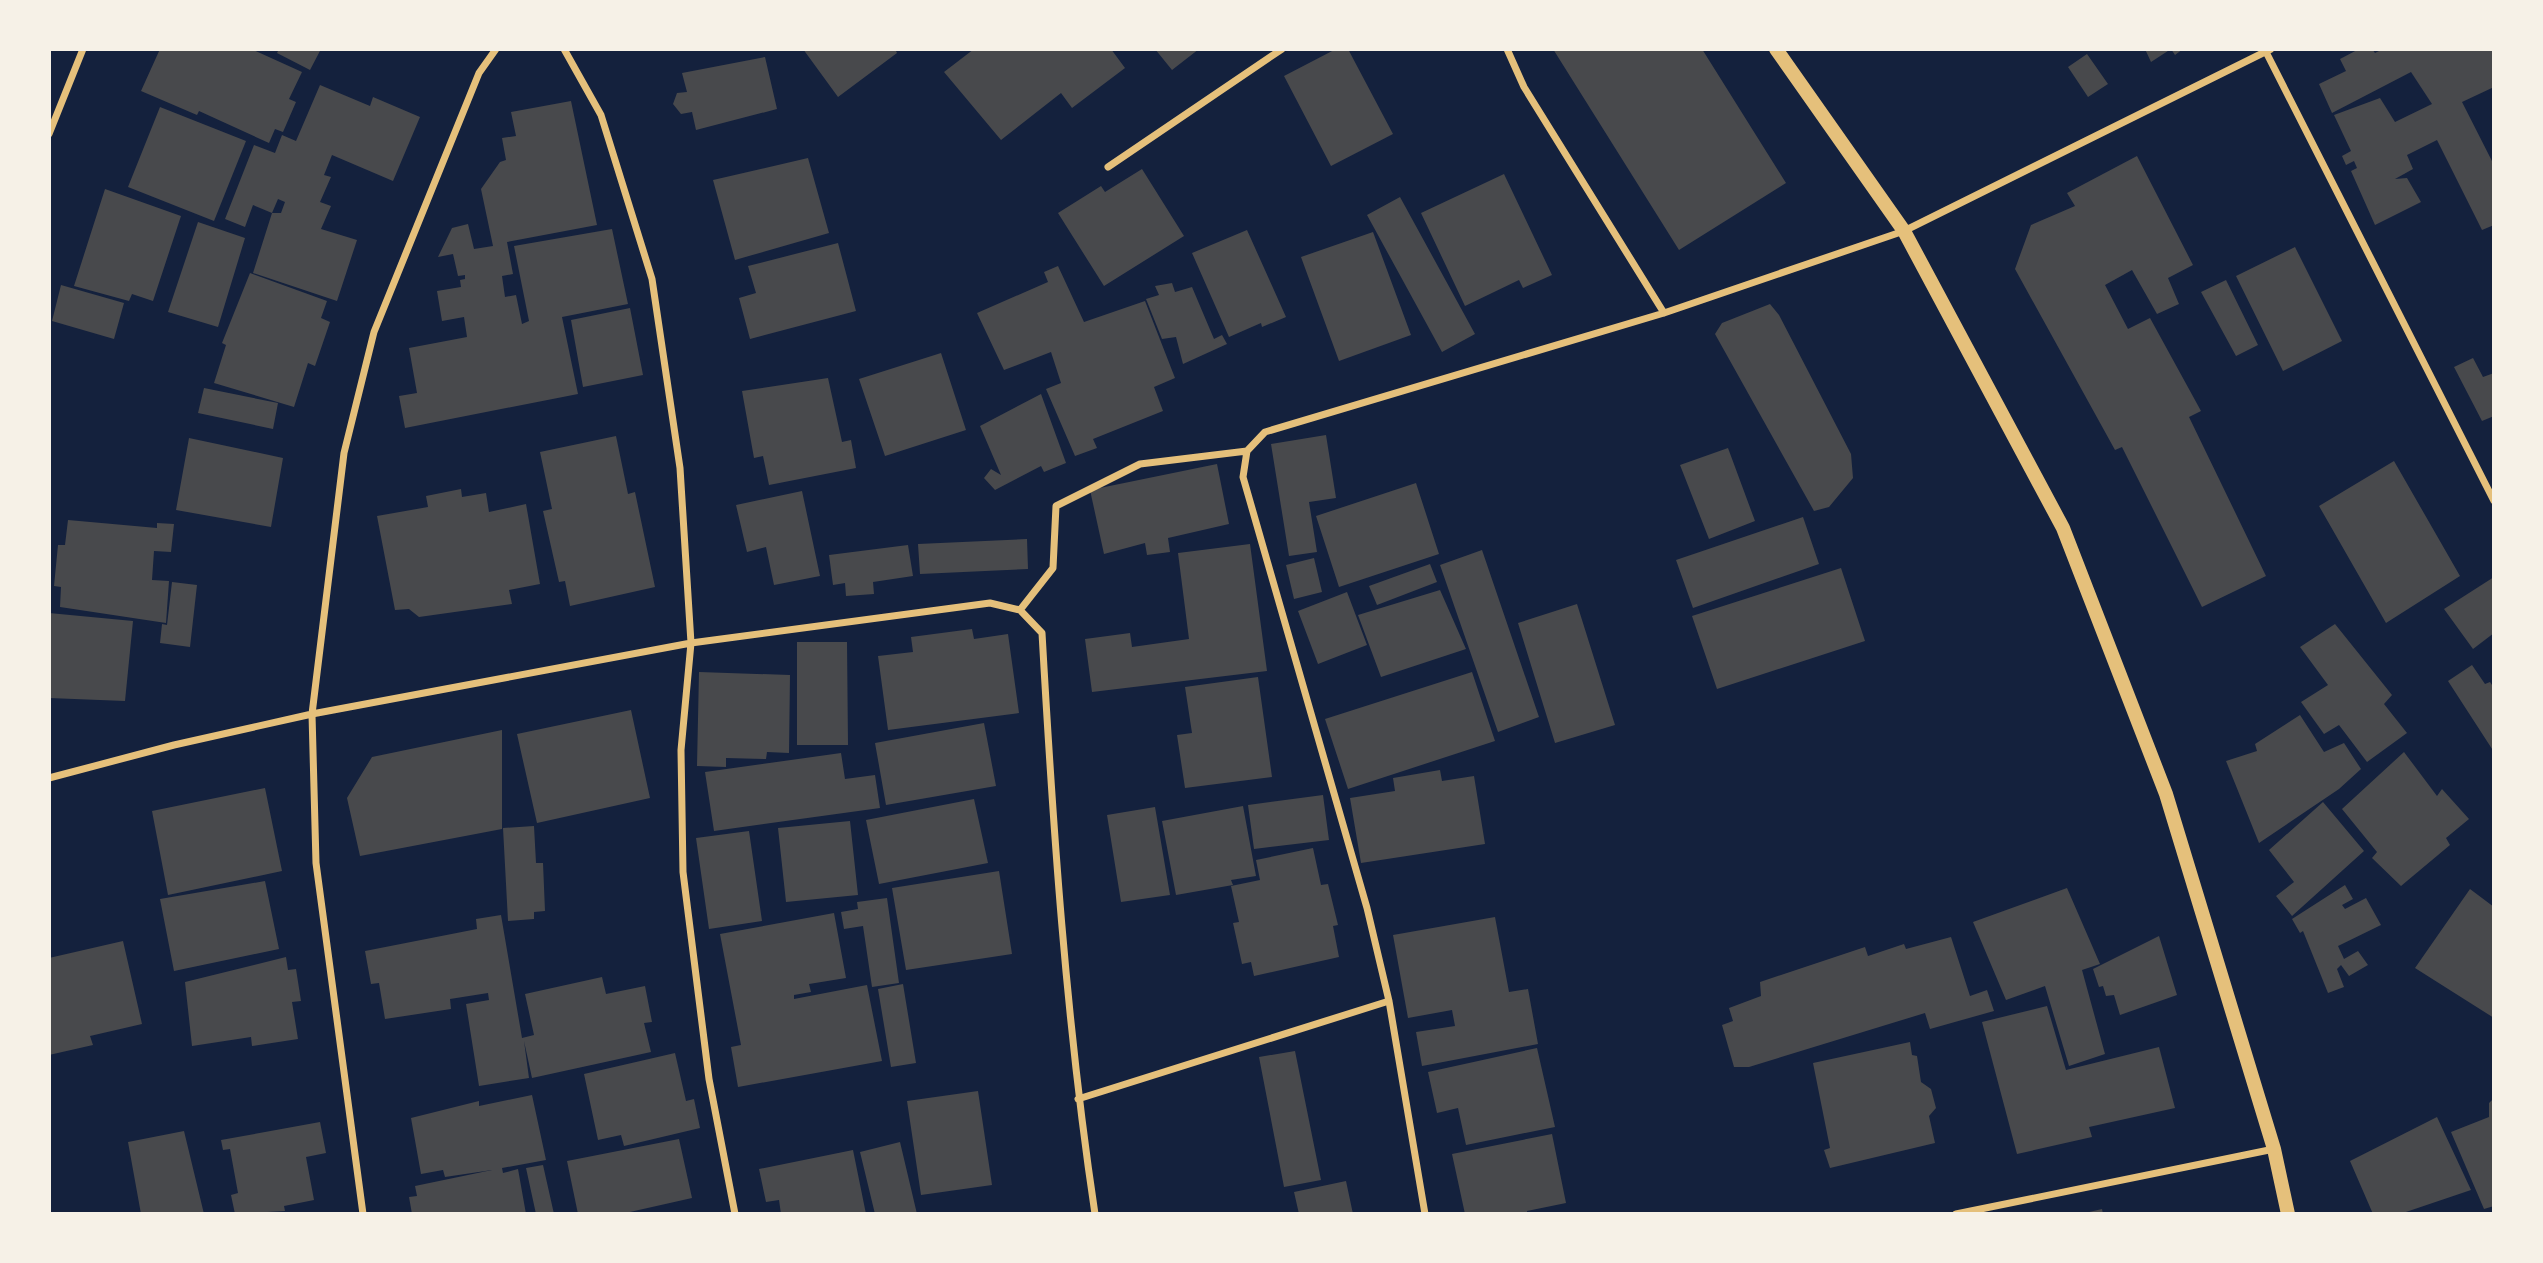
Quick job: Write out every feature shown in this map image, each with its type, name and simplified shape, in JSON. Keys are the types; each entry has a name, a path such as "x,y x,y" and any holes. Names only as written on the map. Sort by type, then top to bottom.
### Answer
{"main road":[{"path":"1776,49 1904,231 2063,528 2166,794 2274,1149 2288,1214"}],"street":[{"path":"49,134 83,49"},
{"path":"363,1214 316,863 312,714 344,453 374,332 480,73 496,49"},
{"path":"564,49 601,115 652,279 680,468 691,643 681,750 683,872 709,1079 735,1214"},
{"path":"1108,167 1282,49"},
{"path":"1507,49 1524,87 1664,313"},
{"path":"1425,1214 1389,1001 1367,908 1243,477 1247,451 1265,432 1664,313 1904,231 2267,50 2494,501"},
{"path":"1020,610 1053,568 1056,506 1140,464 1247,451"},
{"path":"49,778 174,745 312,714 691,643 990,603 1020,610 1042,633 1052,808 1078,1099 1096,1214"},
{"path":"1078,1099 1389,1001"},
{"path":"1956,1214 2274,1149"}],"building":[{"path":"160,49 251,49 302,72 289,99 296,102 283,132 275,129 269,143 199,111 197,115 141,91"},
{"path":"279,49 321,49 310,70 277,53"},
{"path":"803,49 895,49 897,53 838,97"},
{"path":"974,49 1111,49 1125,68 1072,108 1061,93 1001,140 944,72"},
{"path":"1155,49 1199,49 1172,70"},
{"path":"1336,49 1348,49 1393,134 1331,166 1284,76"},
{"path":"1553,49 1702,49 1786,183 1679,250"},
{"path":"2145,49 2171,49 2151,62"},
{"path":"2171,49 2183,49 2175,55"},
{"path":"2359,49 2372,49 2375,53 2383,49 2494,49 2494,87 2462,102 2494,165 2494,225 2482,230 2437,140 2407,155 2413,169 2395,179 2407,178 2421,202 2375,225 2351,171 2357,168 2354,161 2346,165 2342,156 2351,151 2334,115 2380,98 2395,122 2432,104 2411,72 2332,113 2319,84 2346,71 2340,59"},
{"path":"2087,54 2108,84 2088,97 2068,67"},
{"path":"765,57 777,109 696,130 692,112 681,114 673,104 677,93 687,92 682,73"},
{"path":"320,85 370,106 373,97 420,117 393,181 332,155 324,175 331,177 320,202 331,206 321,229 357,240 337,301 253,273 272,213 253,205 245,227 225,219 254,145 275,153 282,135 296,141","holes":["278,199 285,202 281,213 272,213"]},
{"path":"571,101 597,225 507,242 513,274 502,276 505,297 516,295 522,324 529,321 514,246 612,229 628,304 562,317 578,394 405,428 399,396 417,393 409,348 467,337 464,317 442,321 437,291 461,287 460,280 465,279 465,275 458,276 453,254 438,257 452,228 468,224 474,249 493,246 481,189 500,162 506,160 502,138 516,136 511,112"},
{"path":"160,107 246,141 214,221 128,187"},
{"path":"2137,156 2193,265 2168,278 2179,304 2157,314 2132,270 2105,285 2128,329 2150,318 2201,411 2189,417 2266,576 2202,607 2122,447 2115,450 2015,269 2031,225 2075,206 2067,193"},
{"path":"808,158 829,233 735,260 713,180"},
{"path":"1142,169 1184,236 1104,286 1058,213 1101,186 1105,192"},
{"path":"1504,174 1552,275 1523,288 1519,280 1465,306 1421,213"},
{"path":"105,189 181,216 153,301 132,294 129,301 74,286"},
{"path":"1400,197 1475,334 1442,352 1367,215"},
{"path":"198,222 245,238 218,327 168,312"},
{"path":"1247,230 1286,317 1262,327 1261,323 1229,337 1192,253"},
{"path":"1373,232 1411,335 1339,361 1301,257"},
{"path":"838,243 856,311 750,339 739,298 756,293 748,266"},
{"path":"2295,247 2342,341 2283,371 2236,276"},
{"path":"1058,266 1084,322 1145,301 1175,378 1154,387 1163,411 1093,439 1097,448 1075,456 1046,389 1061,383 1051,352 1004,370 977,313 1048,282 1044,272"},
{"path":"250,273 327,301 321,318 330,322 315,366 308,363 294,407 214,383 226,345 222,343"},
{"path":"2226,280 2258,345 2236,356 2201,292"},
{"path":"1172,283 1175,292 1192,287 1214,339 1222,335 1227,344 1183,364 1176,337 1162,339 1146,299 1159,295 1155,286"},
{"path":"61,285 124,303 114,339 52,321"},
{"path":"1770,304 1779,315 1851,454 1853,478 1829,507 1814,511 1715,334 1722,323"},
{"path":"630,308 643,375 583,387 571,320"},
{"path":"941,353 966,430 885,456 859,379"},
{"path":"2473,358 2483,377 2494,373 2494,416 2482,421 2454,367"},
{"path":"828,378 842,442 851,440 856,468 769,485 763,456 754,458 742,391"},
{"path":"204,388 278,403 273,429 198,413"},
{"path":"1041,394 1066,463 1044,472 1041,466 995,490 984,478 991,469 1001,475 980,426"},
{"path":"1326,435 1336,498 1309,502 1317,552 1289,556 1271,444"},
{"path":"616,436 628,494 635,492 655,587 570,606 565,581 559,582 543,511 552,509 540,452"},
{"path":"189,438 283,458 271,527 176,510"},
{"path":"1728,448 1755,521 1709,539 1680,465"},
{"path":"2394,461 2460,576 2386,623 2319,506"},
{"path":"1217,464 1229,524 1168,538 1170,552 1147,555 1145,543 1104,554 1090,490"},
{"path":"1416,483 1439,554 1339,587 1316,516"},
{"path":"461,489 462,497 486,493 489,512 526,504 540,584 509,590 512,604 419,617 409,609 395,610 377,516 428,507 426,496"},
{"path":"802,491 820,576 774,585 766,547 747,552 736,505"},
{"path":"1803,517 1819,564 1693,608 1676,560"},
{"path":"68,520 157,528 157,523 174,524 171,552 154,551 152,580 169,581 166,623 60,607 61,587 54,586 58,545 65,545"},
{"path":"1027,539 1028,569 920,574 918,544"},
{"path":"1250,544 1267,671 1092,692 1085,639 1130,633 1132,647 1189,639 1178,553"},
{"path":"908,545 913,576 873,582 874,594 846,596 845,583 833,585 829,555"},
{"path":"1482,550 1539,717 1498,732 1440,565"},
{"path":"1314,558 1322,592 1294,599 1286,565"},
{"path":"1430,564 1437,582 1377,605 1369,586"},
{"path":"1841,568 1865,641 1717,689 1692,616"},
{"path":"2494,577 2494,633 2473,649 2444,609"},
{"path":"172,582 197,585 190,647 160,643 162,624 167,625"},
{"path":"1440,590 1466,649 1381,677 1358,615"},
{"path":"1347,592 1367,645 1318,664 1298,611"},
{"path":"1577,604 1615,725 1555,743 1518,623"},
{"path":"49,613 133,621 125,701 49,698"},
{"path":"2335,624 2392,695 2384,704 2407,733 2367,762 2339,725 2324,734 2301,702 2328,685 2300,647"},
{"path":"972,629 974,639 1008,634 1019,713 888,730 878,656 913,652 911,637"},
{"path":"797,642 847,642 848,745 797,745"},
{"path":"2472,665 2485,684 2490,682 2494,688 2494,752 2448,681"},
{"path":"699,672 790,675 789,753 767,752 766,759 726,758 726,767 697,766"},
{"path":"1472,672 1495,741 1348,789 1325,719"},
{"path":"1258,677 1272,777 1185,788 1177,735 1192,733 1185,687"},
{"path":"631,710 650,798 537,823 517,734"},
{"path":"2300,715 2324,752 2344,743 2361,769 2339,789 2259,843 2226,761 2257,751 2255,744"},
{"path":"984,723 996,786 886,805 875,743"},
{"path":"502,730 502,829 360,856 347,798 372,757"},
{"path":"2404,752 2437,796 2442,789 2469,819 2446,838 2450,845 2401,886 2372,858 2377,852 2342,809"},
{"path":"841,753 845,779 875,775 880,808 714,831 705,772"},
{"path":"1440,770 1442,781 1474,776 1485,844 1361,863 1350,798 1395,791 1393,778"},
{"path":"265,788 282,871 168,895 152,811"},
{"path":"1323,795 1329,840 1254,849 1248,805"},
{"path":"974,799 988,863 879,884 866,820"},
{"path":"2323,802 2364,851 2292,916 2276,896 2294,882 2269,850"},
{"path":"1243,806 1256,876 1231,880 1233,885 1176,895 1162,821"},
{"path":"1155,807 1170,895 1121,902 1107,815"},
{"path":"850,821 858,895 786,902 778,828"},
{"path":"534,826 536,863 543,863 545,911 534,912 534,919 508,921 503,828"},
{"path":"749,831 762,921 709,929 696,838"},
{"path":"1313,848 1321,885 1328,884 1338,925 1333,926 1339,957 1254,976 1251,962 1242,964 1233,923 1239,922 1231,886 1260,880 1256,860"},
{"path":"999,871 1012,954 906,970 892,888"},
{"path":"265,881 279,949 174,971 160,899"},
{"path":"2345,885 2353,899 2342,905 2345,909 2366,898 2381,925 2338,946 2344,959 2358,951 2368,965 2349,976 2341,965 2337,969 2344,987 2328,993 2303,931 2300,933 2292,919"},
{"path":"2067,888 2100,964 2082,970 2105,1054 2069,1066 2045,986 2006,1000 1973,922"},
{"path":"2470,889 2494,907 2494,1018 2415,968"},
{"path":"887,898 899,983 872,987 863,926 844,929 841,912 858,909 857,902"},
{"path":"834,913 846,978 809,984 811,992 794,995 794,999 867,985 882,1061 738,1087 731,1047 741,1045 720,934"},
{"path":"501,915 522,1038 534,1035 525,994 602,977 606,994 645,986 652,1022 644,1023 651,1052 532,1078 524,1041 529,1078 479,1086 466,1004 489,1000 488,993 450,999 451,1009 385,1019 379,983 371,984 365,951 477,929 476,919"},
{"path":"1495,917 1509,992 1528,989 1538,1044 1422,1066 1416,1032 1455,1026 1452,1010 1408,1018 1393,935"},
{"path":"2159,936 2177,995 2120,1015 2114,995 2106,996 2103,986 2099,987 2093,969"},
{"path":"1951,937 1970,996 1987,990 1994,1011 1930,1029 1925,1013 1749,1067 1734,1067 1722,1025 1733,1021 1729,1008 1761,996 1760,982 1865,947 1868,956 1904,944 1906,949"},
{"path":"123,941 142,1024 90,1036 93,1045 49,1055 49,958"},
{"path":"286,957 288,970 296,969 301,1001 292,1002 298,1039 252,1046 251,1037 192,1046 185,982"},
{"path":"903,984 916,1063 891,1067 878,989"},
{"path":"2047,1006 2066,1070 2159,1047 2175,1108 2089,1127 2092,1137 2017,1154 1982,1022"},
{"path":"1910,1042 1912,1055 1917,1056 1921,1082 1931,1089 1936,1108 1929,1116 1935,1143 1830,1168 1824,1150 1830,1148 1813,1063"},
{"path":"1537,1048 1555,1127 1466,1145 1458,1108 1437,1113 1428,1072"},
{"path":"1295,1051 1321,1180 1284,1187 1259,1057"},
{"path":"675,1053 686,1101 694,1099 700,1128 624,1146 621,1135 598,1140 584,1074"},
{"path":"978,1091 992,1185 921,1195 907,1101"},
{"path":"532,1095 546,1160 502,1168 503,1173 518,1169 526,1214 412,1214 409,1197 417,1196 415,1186 492,1170 445,1177 443,1170 421,1174 411,1118 479,1101 479,1106"},
{"path":"2494,1098 2494,1206 2484,1209 2451,1132 2489,1117 2489,1103"},
{"path":"2437,1117 2471,1190 2400,1214 2373,1214 2350,1161"},
{"path":"320,1122 326,1153 306,1157 314,1200 284,1206 285,1211 235,1214 231,1195 238,1193 230,1149 223,1150 221,1140"},
{"path":"184,1131 204,1214 141,1214 128,1142"},
{"path":"1552,1134 1566,1203 1527,1211 1527,1214 1465,1214 1452,1154"},
{"path":"679,1139 692,1198 621,1214 578,1214 567,1161"},
{"path":"900,1142 917,1214 875,1214 860,1152"},
{"path":"853,1150 866,1214 781,1214 779,1200 766,1202 759,1169"},
{"path":"543,1165 554,1214 536,1214 526,1168"},
{"path":"1346,1181 1353,1214 1299,1214 1294,1192"},
{"path":"2102,1209 2103,1214 2085,1214 2085,1213"}]}
